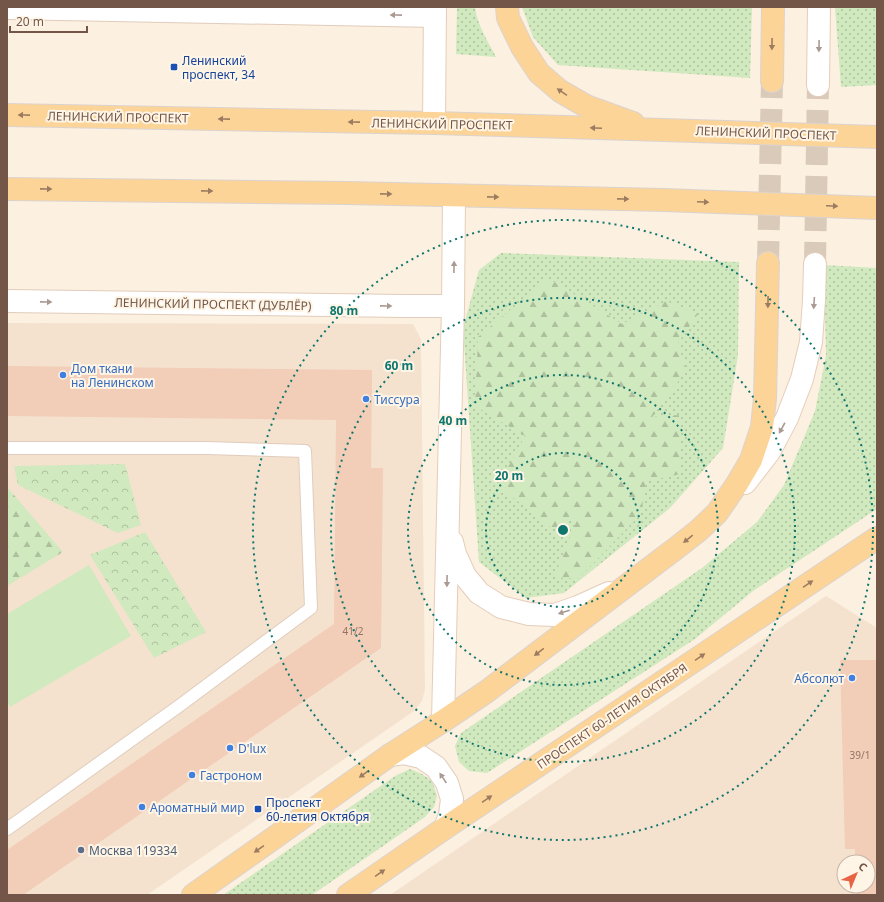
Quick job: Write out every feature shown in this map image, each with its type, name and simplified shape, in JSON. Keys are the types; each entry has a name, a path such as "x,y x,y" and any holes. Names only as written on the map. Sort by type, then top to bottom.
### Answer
{"main road":[{"path":"507,7 508,18 522,47 539,73 560,91 586,106 635,124 663,130"},
{"path":"772,81 773,7"},
{"path":"818,85 819,7"},
{"path":"7,8 435,12 434,123"},
{"name":"ЛЕНИНСКИЙ ПРОСПЕКТ","path":"7,115 434,123 877,137"},
{"path":"7,189 324,193 664,200 877,208"},
{"path":"444,721 454,196"},
{"path":"718,513 752,460 762,427 765,398 768,263"},
{"path":"193,895 390,755 444,721 486,692 698,531 718,513 744,485 769,452 787,418 802,379 811,342 815,264"},
{"name":"ЛЕНИНСКИЙ ПРОСПЕКТ (ДУБЛЁР)","path":"7,301 453,306"},
{"path":"448,528 455,554 465,576 479,593 501,607 529,614 554,614 578,608 637,578"},
{"name":"ПРОСПЕКТ 60-ЛЕТИЯ ОКТЯБРЯ","path":"348,895 445,828 877,538"},
{"path":"390,755 404,753 421,757 436,768 447,783 452,799 450,815 445,828"}],"lane":[{"path":"7,448 207,448 305,451 311,608 179,706 7,829"}],"shaded area":[{"path":"7,323 413,324 421,339 425,689 422,701 414,711 147,895 7,895"},
{"path":"826,596 877,628 877,895 390,895"}],"green space":[{"path":"457,7 475,7 480,27 496,57 456,54"},
{"path":"522,7 752,7 750,78 558,65 533,37"},
{"path":"835,7 877,7 877,85 841,87"},
{"path":"501,253 739,262 738,355 723,448 670,508 564,593 526,598 479,562 463,328 479,270"},
{"path":"824,265 877,268 877,509 753,591 695,639 487,773 469,771 459,762 455,746 461,733 702,568 757,522 784,485 815,411 826,356"},
{"path":"548,278 622,324 666,301 698,314 678,343 686,371 652,417 679,415 681,474 646,481 641,514 578,579 554,577 578,517 553,529 498,486 525,436 475,406 478,337"},
{"path":"125,464 141,525 118,533 18,485 14,466"},
{"path":"7,487 63,552 7,586"},
{"path":"145,532 206,632 154,658 90,555"},
{"path":"89,565 131,636 10,707 7,702 7,614"},
{"path":"410,769 422,774 432,781 437,796 434,807 425,817 312,895 223,895 395,776"}],"building":[{"path":"7,366 372,370 371,468 383,468 381,648 23,895 7,895 7,850 334,624 336,420 7,416"},
{"path":"840,660 877,660 877,895 856,895 876,894 876,854 855,854 855,849 845,849"}],"tunnel":[{"path":"768,263 772,81"},
{"path":"815,264 818,85"}],"place":[{"name":"Ленинский проспект, 34","path":"174,67"},
{"name":"Дом ткани на Ленинском","path":"63,375"},
{"name":"Тиссура","path":"366,399"},
{"name":"Абсолют","path":"852,678"},
{"name":"D'lux","path":"230,748"},
{"name":"Гастроном","path":"192,775"},
{"name":"Ароматный мир","path":"142,807"},
{"name":"Проспект 60-летия Октября","path":"258,809"},
{"name":"Москва 119334","path":"81,850"}]}
